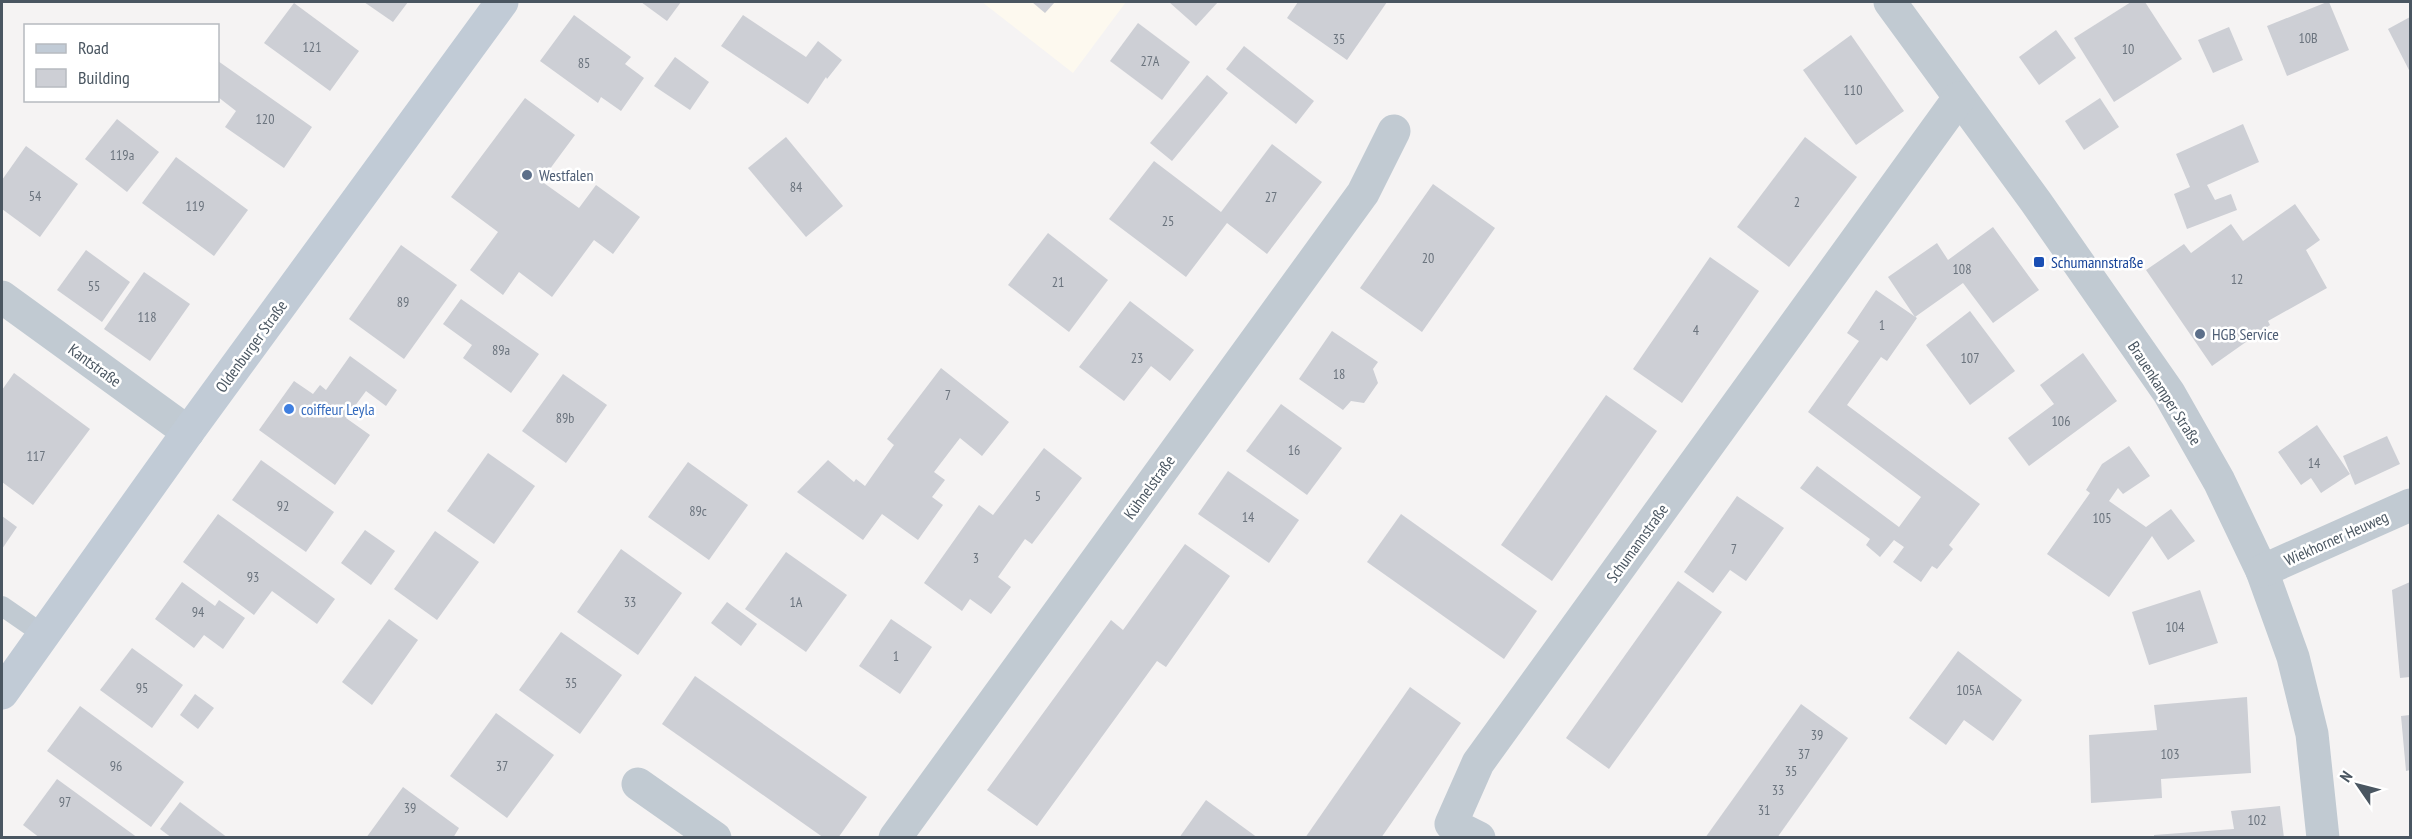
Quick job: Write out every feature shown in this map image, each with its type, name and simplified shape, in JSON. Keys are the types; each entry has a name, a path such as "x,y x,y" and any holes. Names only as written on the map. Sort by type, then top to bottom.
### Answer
{"main road":[{"name":"Oldenburger Straße","path":"2,693 188,432 502,2"}],"street":[{"name":"Brauenkamper Straße","path":"1890,2 2036,202 2169,393 2219,481 2262,571 2293,657 2312,734 2323,837"},
{"name":"Schumannstraße","path":"1479,837 1451,824 1478,763 1959,98"},
{"name":"Kühnelstraße","path":"895,837 1363,193 1394,131"},
{"name":"Kantstraße","path":"2,297 188,432"},
{"name":"Wiekhorner Heuweg","path":"2262,571 2410,505"},
{"path":"638,784 715,837"}],"lane":[{"path":"2,606 44,635"}],"shaded area":[{"path":"982,2 1126,2 1073,73"}],"building":[{"path":"364,2 408,2 393,22"},
{"path":"641,2 681,2 667,21"},
{"path":"1032,2 1055,2 1045,13"},
{"path":"1169,2 1218,2 1196,26"},
{"path":"1298,2 1387,2 1347,60 1287,18"},
{"path":"2131,2 2145,2 2182,59 2114,102 2074,38"},
{"path":"2329,2 2349,50 2287,76 2267,26"},
{"path":"294,3 359,51 330,91 264,43"},
{"path":"574,15 631,57 625,64 644,78 621,111 601,97 598,103 540,61"},
{"path":"743,15 806,57 818,41 842,60 827,79 826,77 808,104 721,46"},
{"path":"2410,17 2410,72 2388,29"},
{"path":"1138,23 1190,62 1162,100 1110,61"},
{"path":"2229,27 2243,60 2213,73 2198,40"},
{"path":"2056,30 2076,58 2039,85 2019,57"},
{"path":"1851,35 1904,111 1856,145 1803,70"},
{"path":"1244,46 1314,101 1296,124 1226,69"},
{"path":"675,57 709,82 690,110 654,86"},
{"path":"219,62 312,127 284,168 225,127 236,111 219,98"},
{"path":"1207,75 1228,93 1172,161 1150,143"},
{"path":"525,98 575,135 541,181 579,208 596,185 640,217 613,254 594,240 552,297 519,272 503,295 470,270 498,232 451,197"},
{"path":"2100,98 2119,127 2084,150 2065,121"},
{"path":"117,119 159,152 127,192 85,159"},
{"path":"2243,124 2259,162 2207,185 2215,200 2231,194 2237,210 2187,229 2174,194 2190,187 2176,154"},
{"path":"786,137 843,206 806,237 748,168"},
{"path":"1805,137 1857,177 1789,267 1737,227"},
{"path":"1272,144 1322,182 1267,254 1227,223 1186,277 1109,219 1154,161 1221,212"},
{"path":"26,146 78,184 40,237 2,209 2,180"},
{"path":"176,157 248,210 214,256 142,203"},
{"path":"1433,184 1495,228 1422,332 1360,288"},
{"path":"2295,204 2320,240 2306,250 2327,288 2268,321 2270,325 2212,366 2146,270 2184,244 2191,253 2231,224 2243,241"},
{"path":"1993,227 2039,290 1993,323 1963,283 1915,317 1888,277 1937,243 1948,260"},
{"path":"1048,233 1108,280 1069,332 1008,285"},
{"path":"401,245 457,285 404,359 349,319"},
{"path":"86,250 130,282 102,322 57,290"},
{"path":"1710,257 1759,291 1682,403 1633,369"},
{"path":"144,272 190,304 150,361 104,329"},
{"path":"1876,290 1917,318 1887,361 1881,357 1847,405 1980,504 1949,545 1953,549 1937,569 1932,566 1921,582 1893,562 1904,547 1894,540 1880,557 1866,545 1870,539 1800,488 1817,466 1899,527 1921,497 1808,412 1859,341 1847,333"},
{"path":"461,299 539,354 511,393 463,358 472,345 443,324"},
{"path":"1130,301 1194,350 1170,381 1151,366 1124,401 1079,367"},
{"path":"1970,311 2015,371 1970,405 1926,345"},
{"path":"1332,331 1378,362 1373,369 1378,383 1364,403 1351,401 1343,410 1299,379"},
{"path":"2083,353 2117,401 2029,466 2008,438 2054,404 2040,385"},
{"path":"350,356 397,390 386,406 366,391 346,418 370,435 335,485 259,430 294,381 313,394 320,385 326,390"},
{"path":"941,368 1009,422 982,456 960,438 934,472 945,480 932,497 943,505 918,540 882,514 863,540 797,492 828,460 854,482 856,479 865,486 894,445 887,439"},
{"path":"14,373 90,429 33,505 2,482 2,390"},
{"path":"563,374 607,405 566,463 522,431"},
{"path":"1606,395 1657,431 1552,581 1501,545"},
{"path":"1281,404 1342,448 1307,495 1246,451"},
{"path":"2317,425 2350,474 2321,493 2311,478 2301,485 2278,452"},
{"path":"2387,436 2400,464 2355,485 2343,456"},
{"path":"2129,446 2150,476 2123,494 2118,488 2109,501 2146,527 2171,509 2195,541 2168,560 2152,536 2109,597 2047,554 2090,493 2086,490 2102,464"},
{"path":"1044,448 1082,478 1032,544 1025,539 998,577 1011,587 991,614 970,599 962,611 924,583 979,505 993,515"},
{"path":"488,453 535,486 494,544 447,511"},
{"path":"261,460 334,512 306,552 232,500"},
{"path":"688,462 748,505 709,560 648,517"},
{"path":"1228,471 1299,520 1269,563 1198,514"},
{"path":"1737,496 1784,528 1746,581 1730,570 1713,593 1684,572"},
{"path":"218,514 335,599 317,624 272,591 254,615 183,562"},
{"path":"1401,514 1537,611 1504,659 1367,562"},
{"path":"2,516 17,527 2,549"},
{"path":"365,530 395,551 371,585 341,563"},
{"path":"435,531 479,562 437,620 394,589"},
{"path":"1185,544 1230,576 1166,667 1157,661 1037,826 987,790 1111,620 1123,630"},
{"path":"621,549 682,593 638,655 577,612"},
{"path":"786,552 847,595 806,652 745,609"},
{"path":"1678,581 1722,612 1609,769 1566,738"},
{"path":"182,582 215,606 219,600 245,618 223,649 204,635 194,648 155,619"},
{"path":"2410,582 2410,677 2400,678 2392,590"},
{"path":"2200,590 2218,643 2149,665 2132,612"},
{"path":"727,602 757,624 741,646 711,623"},
{"path":"389,619 418,640 372,705 342,682"},
{"path":"891,619 932,647 900,694 859,666"},
{"path":"561,632 622,675 580,734 519,690"},
{"path":"132,648 183,685 152,728 100,690"},
{"path":"1958,651 2022,700 1993,741 1964,720 1946,745 1909,718"},
{"path":"695,676 867,797 838,838 824,838 662,724"},
{"path":"1410,687 1461,723 1381,838 1305,838"},
{"path":"195,694 214,708 198,729 180,715"},
{"path":"2247,697 2251,773 2161,779 2162,798 2091,803 2089,735 2157,730 2154,705"},
{"path":"1801,704 1848,738 1777,838 1705,838"},
{"path":"80,706 184,782 151,827 47,751"},
{"path":"496,713 554,755 507,818 450,776"},
{"path":"2410,715 2410,770 2406,771 2401,716"},
{"path":"57,779 138,838 40,838 23,825"},
{"path":"403,787 459,828 453,838 366,838"},
{"path":"1206,800 1258,838 1179,838"},
{"path":"180,802 228,838 172,838 160,829"},
{"path":"2280,806 2284,838 2154,838 2154,835 2234,829 2231,811"}],"place":[{"name":"Westfalen","path":"527,175"},
{"name":"Schumannstraße","path":"2039,262"},
{"name":"HGB Service","path":"2200,334"},
{"name":"coiffeur Leyla","path":"289,409"}]}
